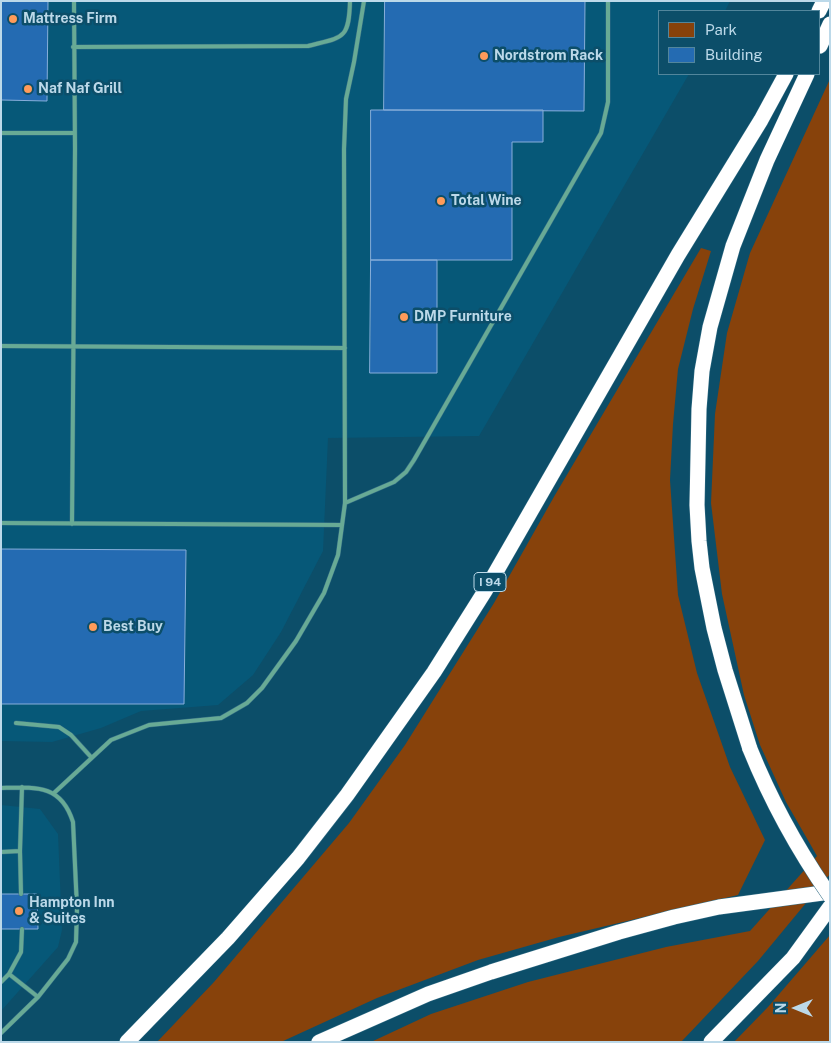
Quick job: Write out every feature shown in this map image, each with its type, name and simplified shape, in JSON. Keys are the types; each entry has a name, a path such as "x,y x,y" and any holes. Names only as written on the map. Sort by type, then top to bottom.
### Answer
{"highway":[{"path":"821,44 830,24"},
{"name":"I 94","path":"127,1042 228,938 298,858 347,795 434,672 485,591 678,255 761,120 785,75"},
{"path":"807,75 767,160 733,246 710,327 702,371 699,409 697,505 702,568 714,628 750,749 766,788 779,812 830,896"},
{"path":"319,1042 428,994 576,945 674,917 719,907 830,892"},
{"path":"711,1042 793,958 830,907"}],"lane":[{"path":"72,524 75,149 74,1"},
{"path":"74,46 308,46 341,36 347,29 350,1"},
{"path":"54,793 111,740 149,725 221,718 247,704 262,688 296,641 324,594 338,555 345,503 344,149 346,99 364,1"},
{"path":"345,503 394,482 406,472 601,133 608,102 608,1"},
{"path":"1,134 74,133"},
{"path":"1,346 345,348"},
{"path":"1,523 341,525"},
{"path":"16,723 59,727 71,735 91,757"},
{"path":"21,894 22,787"},
{"path":"1,788 38,788 54,793 63,800 69,810 72,822 77,908 76,942 68,959 38,997 1,1033"},
{"path":"1,852 20,851"},
{"path":"1,982 9,974 21,952 22,929"},
{"path":"9,974 38,997"}],"shaded area":[{"path":"1,1 730,1 726,10 658,10 658,75 688,75 479,436 328,438 323,551 281,632 253,675 218,705 141,711 101,728 52,742 1,741"},
{"path":"1,805 40,809 58,834 62,930 58,947 1,1011"}],"green space":[{"path":"830,79 830,874 758,961 681,1042 371,1042 431,1014 528,982 666,947 750,931 817,856 786,802 760,745 744,695 722,594 711,503 715,414 727,333 750,253"},
{"path":"701,248 711,251 693,309 678,369 670,480 678,595 697,673 730,767 765,840 738,895 559,937 478,960 377,998 281,1042 157,1042 214,982 349,823 405,745 494,603 555,495"},
{"path":"830,935 830,1042 734,1042 768,1007"}],"building":[{"path":"1,1 48,1 47,101 1,100"},
{"name":"Nordstrom Rack","path":"385,1 585,1 584,111 384,110"},
{"name":"Total Wine","path":"371,110 543,110 543,142 512,142 512,260 371,260"},
{"name":"DMP Furniture","path":"371,260 437,260 437,373 370,373"},
{"name":"Best Buy","path":"1,549 186,550 184,704 1,704"},
{"name":"Hampton Inn & Suites","path":"1,894 37,894 38,929 1,929"}],"place":[{"name":"Mattress Firm","path":"13,19"},
{"name":"Nordstrom Rack","path":"484,56"},
{"name":"Naf Naf Grill","path":"28,89"},
{"name":"Total Wine","path":"441,201"},
{"name":"DMP Furniture","path":"404,317"},
{"name":"Best Buy","path":"93,627"},
{"name":"Hampton Inn & Suites","path":"19,911"}]}
